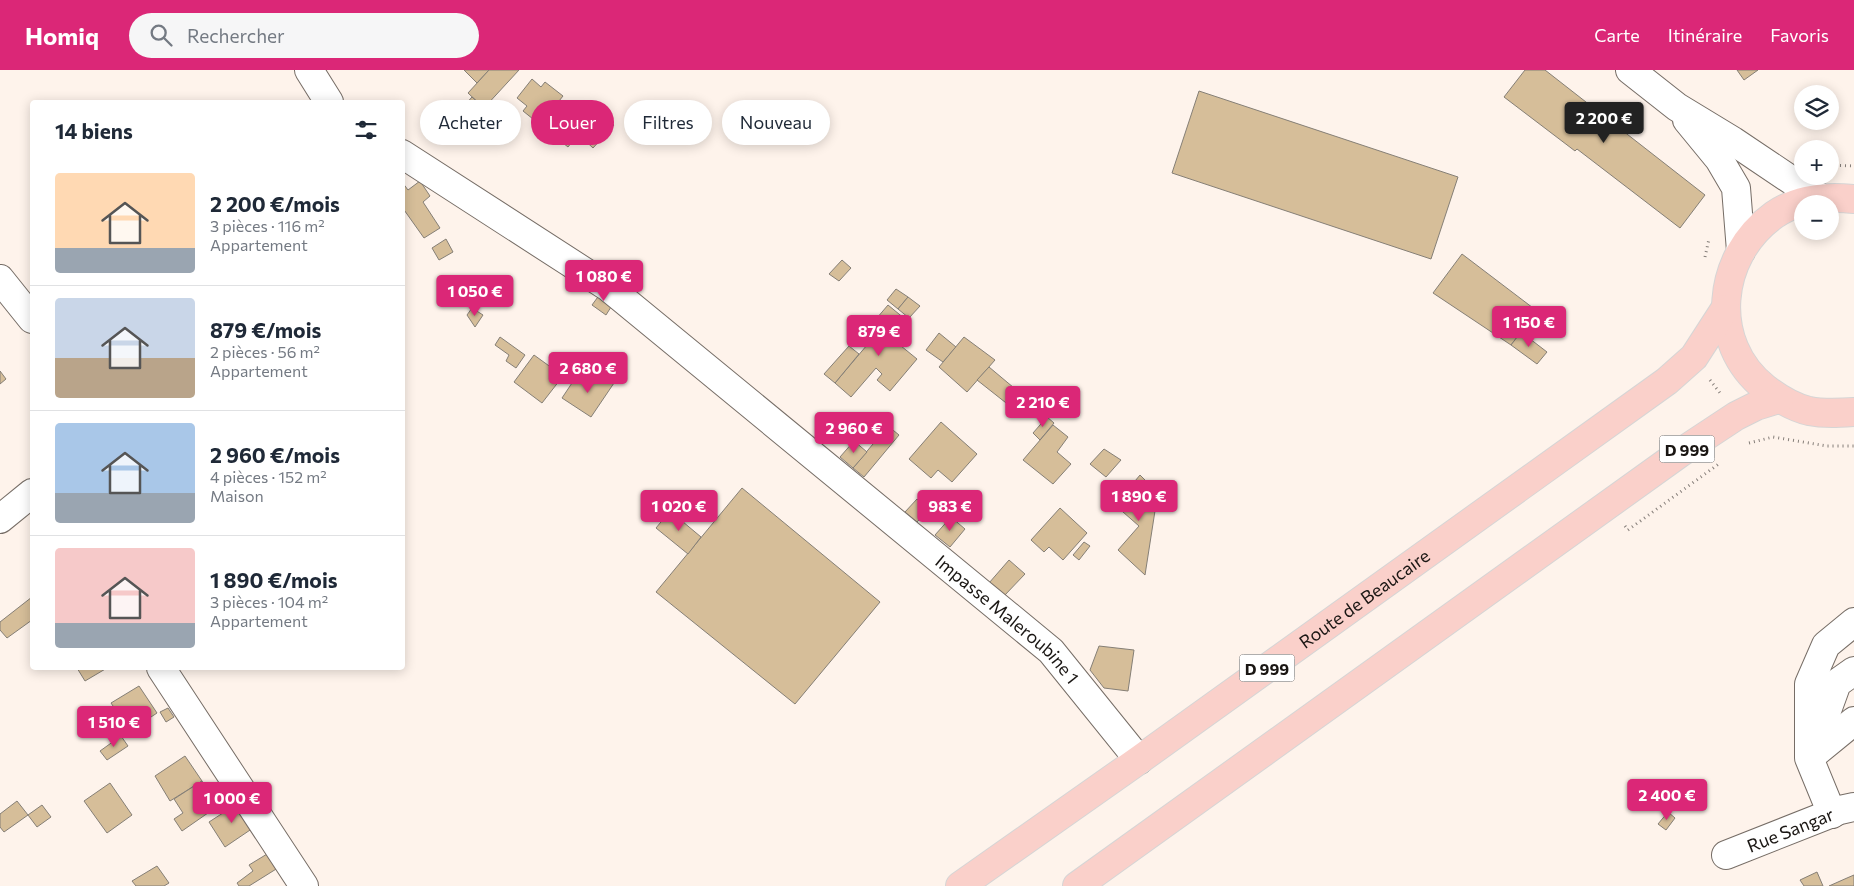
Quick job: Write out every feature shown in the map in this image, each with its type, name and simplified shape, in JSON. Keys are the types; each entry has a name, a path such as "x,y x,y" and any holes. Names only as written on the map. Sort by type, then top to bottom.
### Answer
{"main road":[{"path":"1839,197 1854,199"},
{"path":"1794,206 1775,215 1756,230 1737,258 1729,279 1725,309 1730,337 1740,359 1754,379 1779,399 1808,411 1829,414 1854,412"},
{"name":"Route de Beaucaire","path":"960,886 1139,760 1667,381 1694,357 1725,309"},
{"name":"D 999","path":"1077,886 1680,453 1736,416 1756,406 1779,399"}],"street":[{"path":"309,70 328,100"},
{"path":"1630,70 1677,107 1734,141 1816,195"},
{"path":"1677,107 1719,159 1736,188 1741,251"},
{"name":"Impasse Maleroubine 1","path":"405,156 608,287 1051,651 1139,760"},
{"path":"0,279 30,316"},
{"path":"0,519 30,495"},
{"path":"1843,810 1809,758 1809,684 1826,645 1854,622"},
{"path":"162,670 304,886"},
{"path":"1809,758 1837,683 1854,671"},
{"path":"1809,758 1854,721"},
{"name":"Rue Sangar","path":"1726,855 1843,810"}],"path":[{"path":"1839,165 1854,166"}],"building":[{"path":"464,70 489,70 477,83"},
{"path":"489,70 519,70 491,100 475,100 468,93"},
{"path":"1525,70 1545,70 1705,195 1680,228 1577,149 1575,151 1504,97"},
{"path":"1737,70 1758,70 1744,80"},
{"path":"532,79 541,87 545,82 563,96 560,100 531,100 531,117 523,111 527,106 517,98"},
{"path":"1199,91 1458,177 1431,259 1172,173"},
{"path":"420,181 430,196 423,202 440,228 424,238 405,211 405,186 408,190"},
{"path":"446,239 453,252 439,260 432,248"},
{"path":"1462,254 1537,311 1511,345 1433,293"},
{"path":"842,260 851,268 839,281 829,274"},
{"path":"469,281 478,294 461,306 452,293"},
{"path":"896,289 908,297 898,309 887,300"},
{"path":"603,290 616,299 606,315 592,305"},
{"path":"908,297 920,306 909,318 898,309"},
{"path":"888,305 905,319 890,337 917,359 890,391 877,380 882,374 876,368 851,397 835,383 878,332 871,325"},
{"path":"472,308 483,315 475,327 467,315"},
{"path":"1521,332 1547,352 1537,364 1511,345"},
{"path":"939,333 956,347 943,362 926,350"},
{"path":"500,337 525,355 516,368 506,361 509,355 495,345"},
{"path":"964,337 995,360 967,392 939,367"},
{"path":"849,346 859,354 835,383 824,374"},
{"path":"534,355 563,376 542,403 514,382"},
{"path":"989,367 1026,398 1015,410 977,380"},
{"path":"0,371 6,379 0,384"},
{"path":"598,374 614,383 591,417 562,398 576,377 590,385"},
{"path":"1047,417 1054,423 1040,440 1033,433"},
{"path":"941,422 977,454 952,482 938,470 931,478 909,459"},
{"path":"1053,425 1068,437 1057,452 1071,464 1053,484 1023,460"},
{"path":"888,426 899,435 864,477 853,468"},
{"path":"854,441 867,452 853,468 840,457"},
{"path":"1104,449 1121,460 1106,477 1090,464"},
{"path":"1140,475 1148,483 1157,498 1145,575 1118,550 1139,526 1115,505"},
{"path":"742,488 880,602 795,704 656,592"},
{"path":"917,499 929,509 917,522 905,512"},
{"path":"1060,508 1087,533 1063,560 1049,547 1044,552 1031,540"},
{"path":"670,511 701,537 688,554 656,528"},
{"path":"951,517 965,529 950,547 935,535"},
{"path":"1084,542 1090,546 1079,560 1073,555"},
{"path":"1009,560 1025,574 1004,596 989,583"},
{"path":"30,599 30,621 7,638 0,630 0,622"},
{"path":"1099,646 1134,650 1128,691 1104,688 1090,670"},
{"path":"78,670 104,670 85,681"},
{"path":"139,686 157,713 130,731 111,703"},
{"path":"168,708 174,717 166,722 160,712"},
{"path":"121,736 128,746 107,760 100,751"},
{"path":"185,756 202,781 170,801 155,776"},
{"path":"202,781 218,806 182,831 174,819 183,813 174,799"},
{"path":"110,783 132,815 107,833 84,801"},
{"path":"17,801 28,815 4,832 0,827 0,814"},
{"path":"240,802 256,826 225,847 209,822"},
{"path":"42,805 51,817 37,827 28,815"},
{"path":"1668,812 1675,818 1666,830 1658,824"},
{"path":"272,851 281,866 249,886 239,886 237,883 253,871 249,865"},
{"path":"157,866 169,883 164,886 136,886 132,881"},
{"path":"1817,872 1823,886 1804,886 1800,880"},
{"path":"1854,875 1854,886 1829,886 1847,878"}]}
